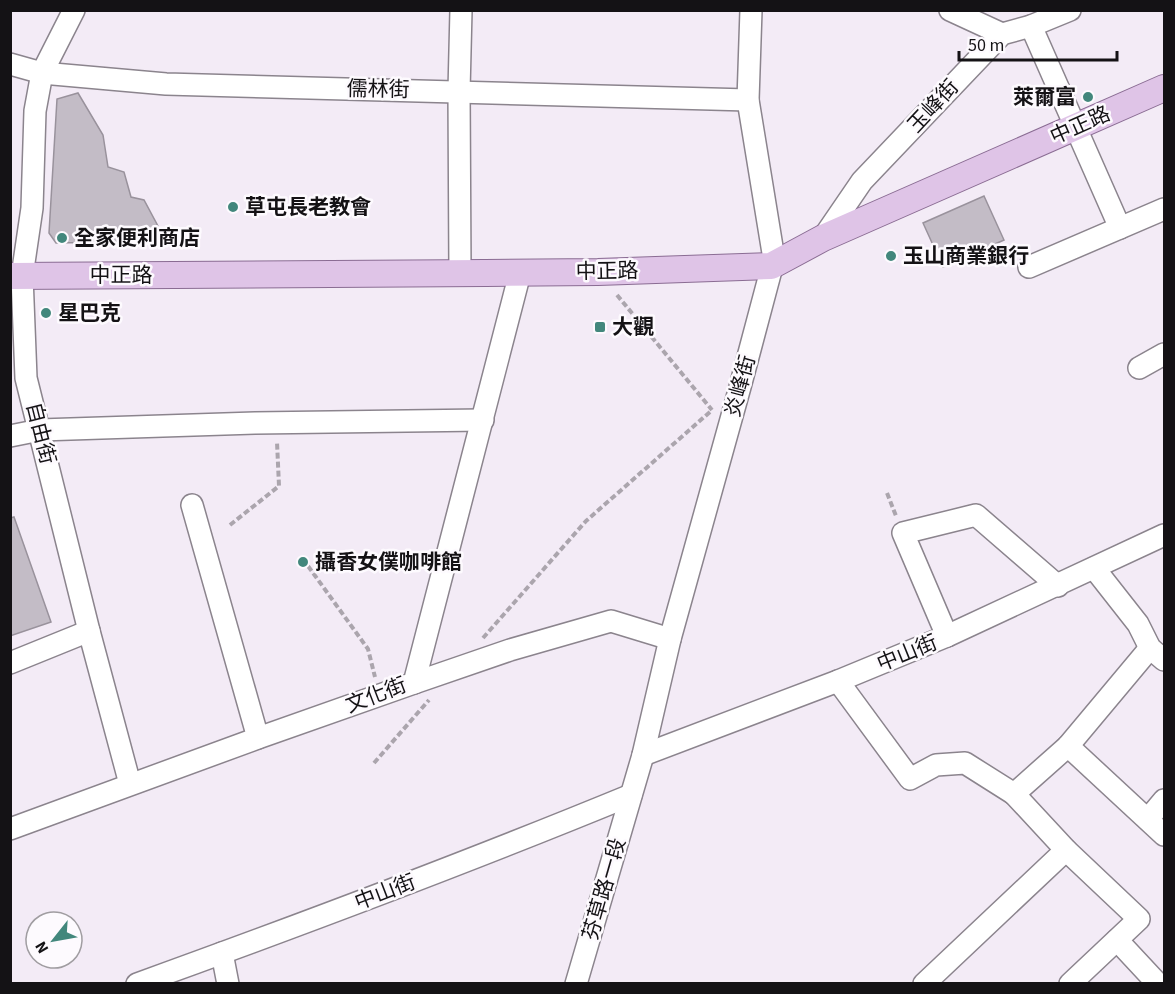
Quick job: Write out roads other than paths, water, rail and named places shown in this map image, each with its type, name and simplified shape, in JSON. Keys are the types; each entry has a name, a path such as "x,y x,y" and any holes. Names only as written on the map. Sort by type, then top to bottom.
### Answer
{"main road":[{"name":"中正路","path":"16,276 598,272 771,266 823,238 1164,88"}],"street":[{"name":"自由街","path":"74,10 42,73 35,111 32,208 16,276 26,378 130,784"},
{"path":"460,273 461,10"},
{"name":"炎峰街","path":"643,755 670,639 774,259 748,100 751,10"},
{"path":"950,10 1002,34 1031,26 1070,10"},
{"path":"1031,26 1120,228"},
{"name":"玉峰街","path":"823,238 862,182 1002,34"},
{"name":"儒林街","path":"10,64 42,73 166,84 748,100"},
{"path":"1029,267 1164,209"},
{"name":"文化街","path":"10,829 414,683 520,273"},
{"path":"1139,368 1164,354"},
{"path":"10,436 40,430 483,420"},
{"path":"192,506 258,738"},
{"path":"947,636 903,533 976,515 1058,585"},
{"name":"中山街","path":"643,755 838,681 947,636 1164,535"},
{"path":"1014,794 1068,746 1157,654 1138,624 1094,568"},
{"path":"414,683 510,650 612,621 670,639"},
{"path":"10,663 89,631"},
{"path":"838,681 910,779 936,765 964,764 1014,794 1066,850 1139,919 1070,984"},
{"path":"1068,746 1164,835"},
{"name":"芬草路一段","path":"576,984 643,755"},
{"name":"中山街","path":"137,984 480,856 631,795"},
{"path":"1148,819 1164,800"},
{"path":"924,984 1066,850"},
{"path":"1117,940 1158,984"},
{"path":"222,953 228,984"}],"place":[{"name":"萊爾富","path":"1088,97"},
{"name":"草屯長老教會","path":"233,207"},
{"name":"全家便利商店","path":"62,238"},
{"name":"玉山商業銀行","path":"891,256"},
{"name":"星巴克","path":"46,313"},
{"name":"大觀","path":"600,327"},
{"name":"攝香女僕咖啡館","path":"303,562"}]}
